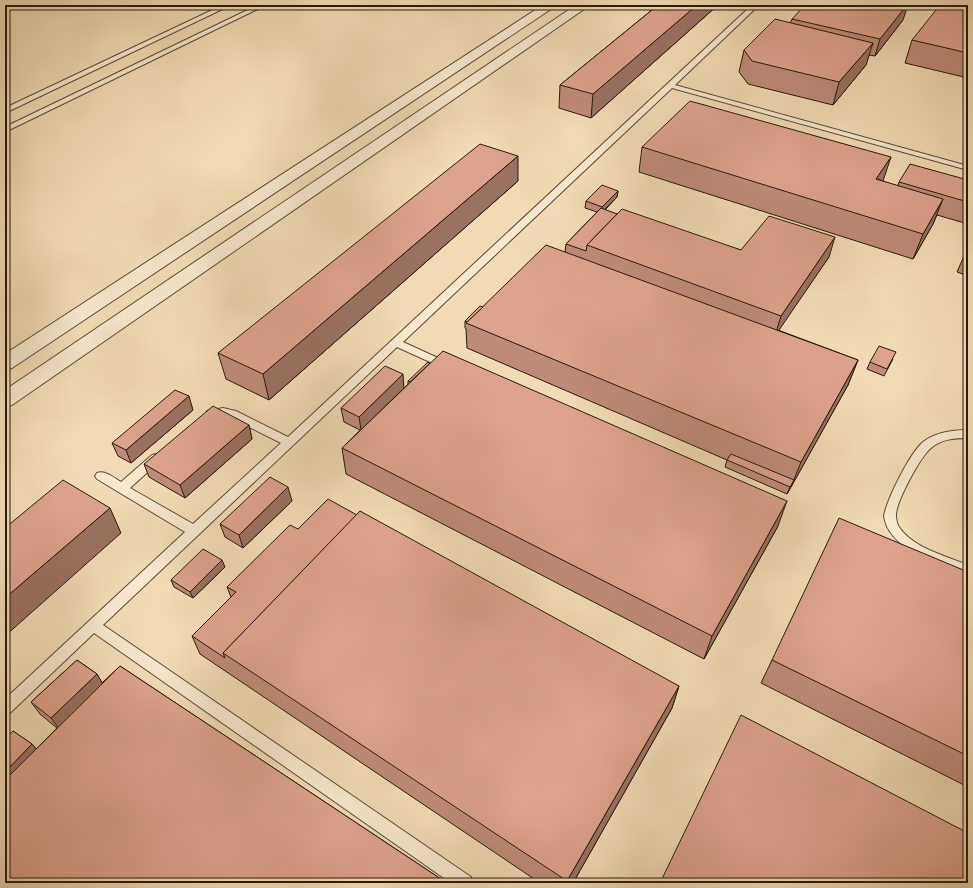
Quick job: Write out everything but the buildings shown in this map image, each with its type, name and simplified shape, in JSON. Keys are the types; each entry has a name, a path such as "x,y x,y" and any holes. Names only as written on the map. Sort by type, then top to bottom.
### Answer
{"street":[{"path":"5,363 551,5"},
{"path":"5,400 584,5"}],"lane":[{"path":"5,111 228,5"},
{"path":"5,130 263,5"},
{"path":"5,708 756,5"},
{"path":"928,5 968,14"},
{"path":"669,85 968,168"},
{"path":"395,342 456,370"},
{"path":"202,418 214,412 232,414 289,442"},
{"path":"968,434 954,434 938,439 926,446 917,456 889,515 894,529 906,541 968,570"},
{"path":"122,488 163,452"},
{"path":"102,476 194,531"},
{"path":"93,625 465,883"}]}
